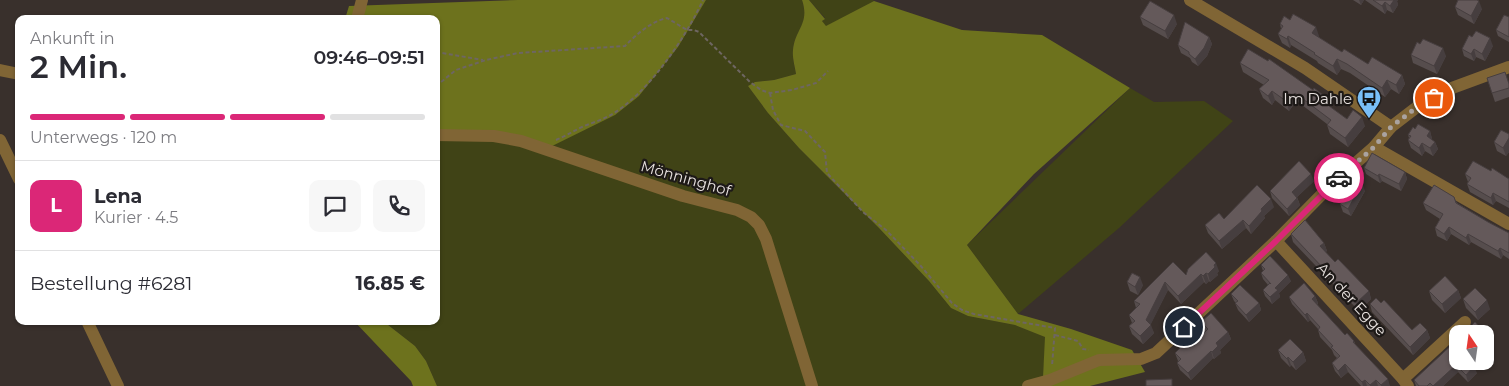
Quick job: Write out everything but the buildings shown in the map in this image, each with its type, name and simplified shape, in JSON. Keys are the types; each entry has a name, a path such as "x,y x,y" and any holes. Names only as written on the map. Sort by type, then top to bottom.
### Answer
{"street":[{"path":"358,15 362,0"},
{"path":"1190,0 1305,68 1391,127"},
{"path":"1028,386 1050,380 1099,360 1141,359 1156,353 1276,241 1334,182 1374,147 1391,127 1417,107 1452,88 1509,67"},
{"path":"0,70 15,73"},
{"name":"Mönninghof","path":"440,134 494,136 543,147 605,171 683,196 737,210 751,216 759,225 766,238 812,386"},
{"path":"0,140 15,171"},
{"path":"1374,147 1509,224"},
{"name":"An der Egge","path":"1276,241 1405,382 1466,322"},
{"path":"89,325 118,386"}],"path":[{"path":"543,147 582,127 609,116 644,88 670,56 703,0"},
{"path":"440,83 456,70 486,60 518,53 625,46 636,34 659,20 667,18 687,30 699,32 750,82 761,90 770,93 792,90 816,83 828,71"},
{"path":"440,53 486,60"},
{"path":"770,93 773,110 781,125 805,131 825,152 827,173 863,212 886,230 920,265 952,303 962,310 974,314 1055,328 1050,380"},
{"path":"1054,335 1078,341 1083,349 1091,351"}],"green space":[{"path":"706,0 802,0 804,8 803,21 793,50 796,74 774,80 755,82 748,86 768,113 799,148 879,228 929,281 951,308 968,316 1015,325 1046,337 1043,377 1039,386 437,386 426,361 415,346 388,325 440,325 440,137 639,96 678,47"},
{"path":"809,0 874,1 826,27 822,21 825,18"},
{"path":"1130,88 1154,102 1204,101 1233,121 1119,228 1018,314 967,245"}],"shaded area":[{"path":"518,0 706,0 678,47 639,96 615,115 544,150 506,140 440,138 440,15 346,15 349,6"},
{"path":"802,0 809,0 825,19 822,21 826,26 874,1 962,30 1042,35 1130,88 1034,174 967,245 1018,314 1071,329 1132,350 1145,372 1090,386 1040,386 1043,377 1045,337 1015,325 968,316 951,308 929,281 879,228 799,148 768,113 748,86 755,82 774,80 796,74 793,50 803,21 804,8"},
{"path":"358,325 388,325 415,346 426,361 437,386 413,386 411,381"}],"way so far":[{"path":"1339,178 1374,147 1391,127 1417,107 1434,98"}],"place":[{"name":"Im Dahle","path":"1369,119"}],"route":[{"path":"1184,327 1276,241 1339,178"}]}
